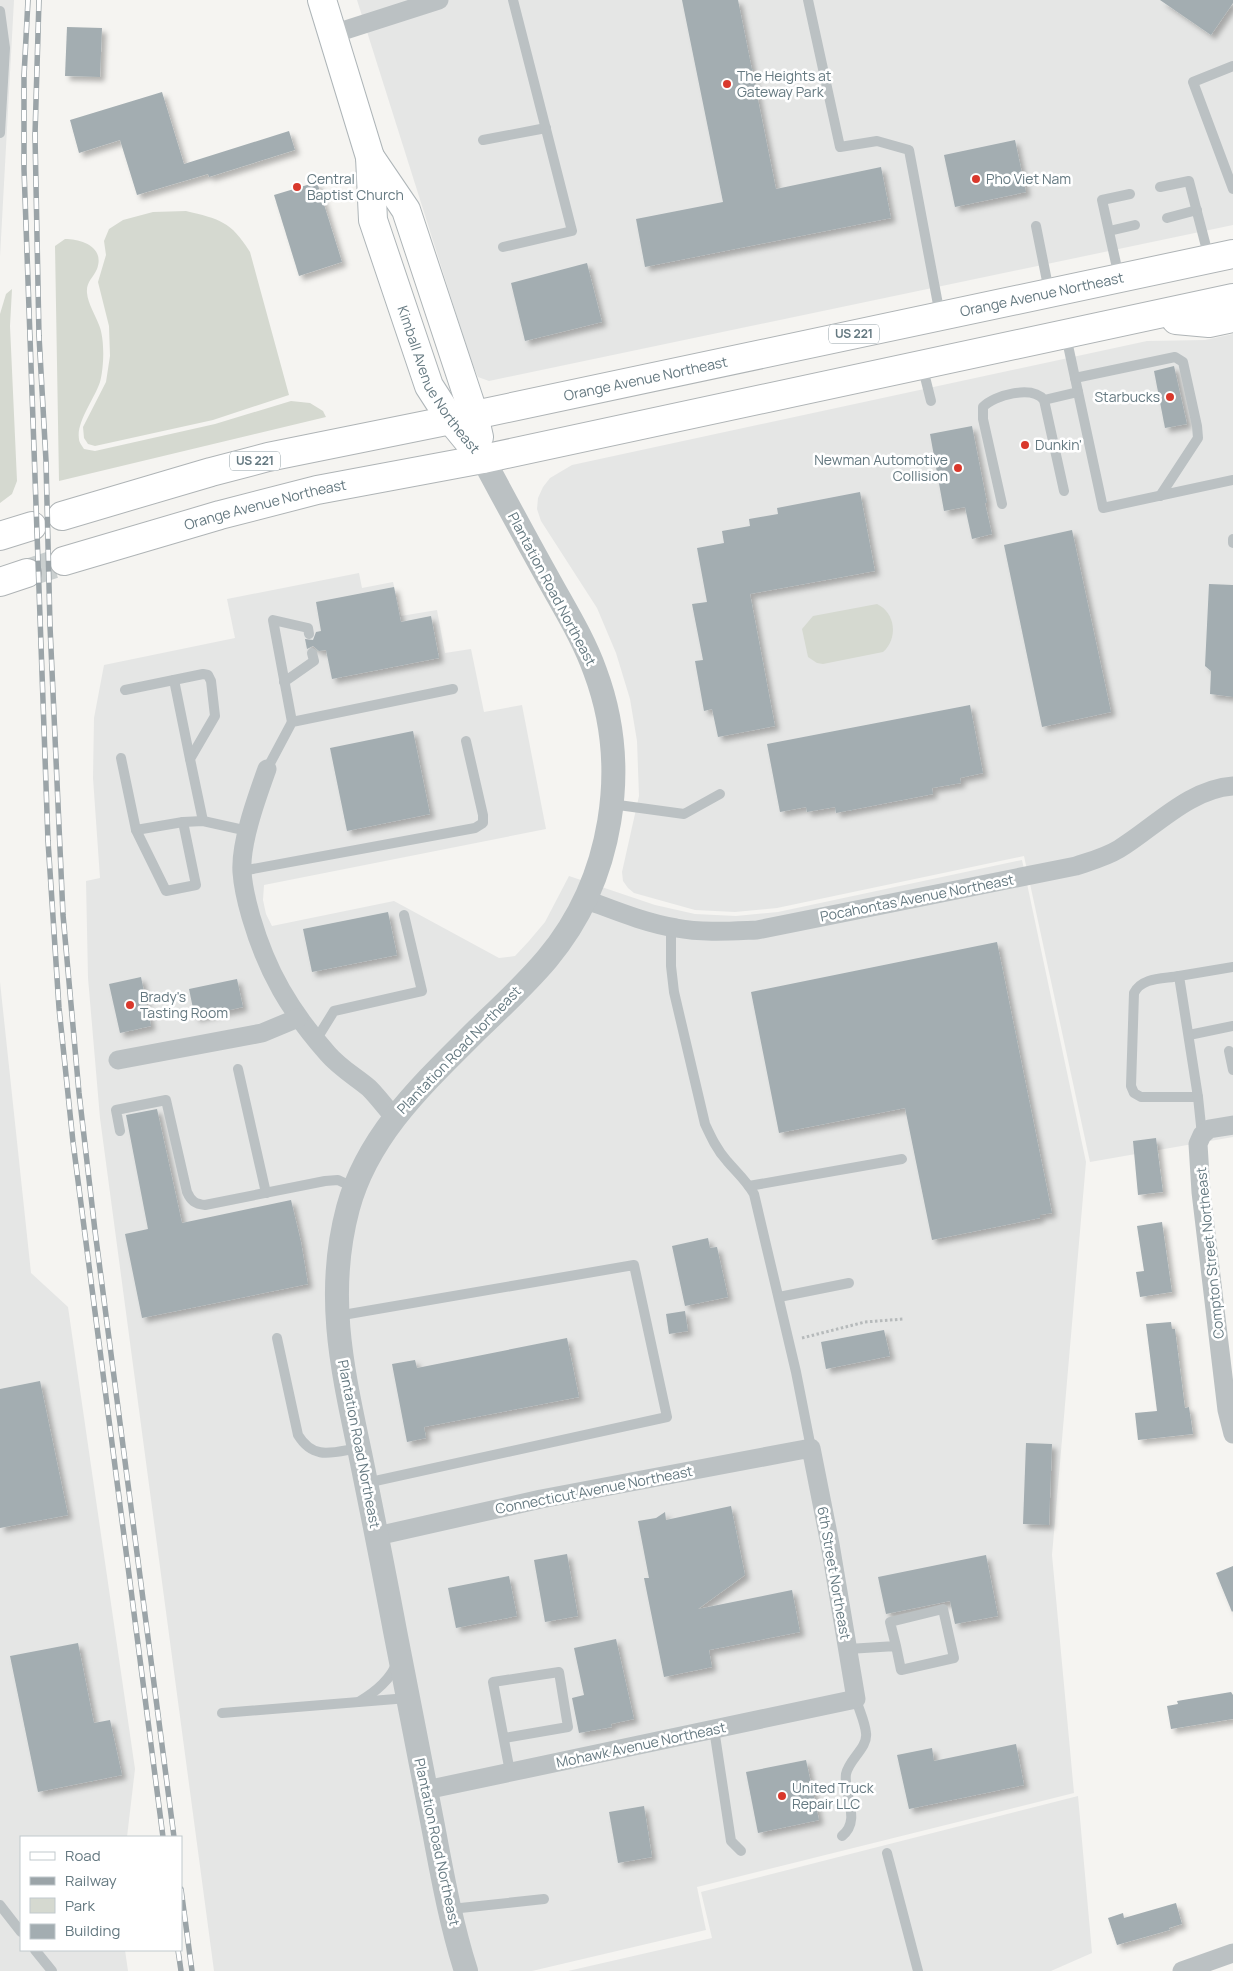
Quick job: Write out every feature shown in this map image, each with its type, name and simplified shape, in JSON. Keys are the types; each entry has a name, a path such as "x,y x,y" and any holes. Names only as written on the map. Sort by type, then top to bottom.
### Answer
{"main road":[{"name":"Kimball Avenue Northeast","path":"322,0 370,156 373,220 429,386 463,418 483,459"},
{"name":"Orange Avenue Northeast","path":"62,516 202,474 268,457 463,418 1221,256"},
{"name":"Orange Avenue Northeast","path":"64,562 220,515 317,490 483,459 1233,298"},
{"path":"1139,318 1209,323 1233,318"},
{"path":"0,536 32,526"},
{"path":"0,582 27,573"}],"street":[{"path":"333,34 439,0"},
{"name":"Plantation Road Northeast","path":"466,1971 426,1790 377,1536 343,1374 336,1316 336,1278 340,1239 349,1202 376,1145 394,1117 424,1083 547,959 576,917 598,868 606,840 612,804 614,775 611,737 606,708 596,671 582,640 483,459"},
{"path":"267,769 248,831 242,871 247,903 258,942 274,979 298,1018 330,1056 370,1089 394,1117"},
{"name":"Pocahontas Avenue Northeast","path":"584,899 672,927 713,931 757,930 1076,866 1118,850 1182,805 1202,794 1233,786"},
{"path":"118,1060 262,1033 298,1018"},
{"path":"1202,1135 1209,1130 1233,1125"},
{"name":"Compton Street Northeast","path":"1202,1135 1198,1144 1201,1192 1227,1410 1233,1434"},
{"name":"Connecticut Avenue Northeast","path":"377,1536 541,1499 811,1448"},
{"name":"6th Street Northeast","path":"811,1448 830,1544 856,1699"},
{"name":"Mohawk Avenue Northeast","path":"426,1790 856,1699"},
{"path":"1182,1971 1233,1953"}],"lane":[{"path":"503,247 572,231 512,0"},
{"path":"808,0 840,147 877,141 909,150 940,316"},
{"path":"0,11 5,48 0,133"},
{"path":"1233,66 1193,82 1233,189"},
{"path":"483,140 546,128"},
{"path":"1160,187 1189,181 1197,210 1221,256"},
{"path":"1119,278 1102,200 1130,194"},
{"path":"1167,218 1197,210"},
{"path":"1109,231 1134,225"},
{"path":"1036,226 1050,292"},
{"path":"1066,333 1103,508 1233,480"},
{"path":"1075,378 1175,358 1183,362 1198,438 1160,496"},
{"path":"922,364 931,401"},
{"path":"1002,504 983,419 983,407 989,401 1010,394 1032,392 1040,395 1044,400 1064,491"},
{"path":"1044,400 1078,392"},
{"path":"267,769 292,722 273,620 308,628 309,634"},
{"path":"284,682 314,661 312,653"},
{"path":"125,690 204,674 208,675 211,681 215,716 190,759"},
{"path":"174,680 203,821"},
{"path":"292,722 453,689"},
{"path":"242,871 475,828 483,823 466,741"},
{"path":"121,758 136,830 166,891 196,885 183,822"},
{"path":"612,804 684,814 720,794"},
{"path":"136,830 183,822 203,821 248,831"},
{"path":"316,1040 334,1010 422,991 404,915"},
{"path":"672,927 671,966 674,992 705,1124 714,1143 726,1160 745,1178 754,1194 790,1342 811,1448"},
{"path":"1198,1097 1141,1097 1134,1093 1131,1086 1134,993 1138,986 1146,981 1233,967"},
{"path":"1179,976 1202,1135"},
{"path":"1188,1035 1233,1026"},
{"path":"1229,1051 1233,1070"},
{"path":"238,1069 266,1193"},
{"path":"120,1131 116,1110 166,1100 187,1192 191,1201 205,1205 338,1180 356,1188"},
{"path":"749,1186 902,1159"},
{"path":"336,1316 634,1265 667,1417 366,1483"},
{"path":"779,1297 849,1283"},
{"path":"277,1338 298,1434 304,1445 324,1453 359,1448"},
{"path":"943,1609 954,1658 901,1670 896,1646 890,1622 943,1609"},
{"path":"848,1649 896,1646"},
{"path":"360,1702 375,1690 396,1667 399,1651"},
{"path":"504,1738 568,1727 559,1672 493,1682 510,1772"},
{"path":"222,1713 408,1698"},
{"path":"842,1836 850,1826 852,1817 846,1773 866,1739 856,1699"},
{"path":"714,1729 731,1841 741,1851"},
{"path":"887,1852 918,1971"},
{"path":"451,1909 544,1899"},
{"path":"0,1905 20,1931"},
{"path":"36,1951 52,1971"}],"path":[{"path":"790,1342 848,1325 884,1320 903,1320"}],"shaded area":[{"path":"0,0 14,0 0,257"},
{"path":"357,0 1233,0 1233,225 489,381 478,377 471,361"},
{"path":"1233,334 1233,1137 1090,1162 1024,856 777,908 735,912 695,910 634,893 628,888 623,881 622,872 639,796 637,741 630,699 616,653 597,608 541,521 537,509 538,498 550,478 572,465 1147,341 1205,340"},
{"path":"359,573 362,588 393,582 401,616 437,610 445,653 471,649 484,712 522,705 546,829 264,885 263,900 266,914 272,926 394,901 499,958 515,956 529,941 545,922 569,876 655,905 695,914 736,916 778,912 1022,860 1086,1162 1052,1555 1074,1793 697,1887 706,1930 532,1971 214,1971 100,1118 88,978 86,881 100,878 93,778 94,718 104,665 235,638 227,599"},
{"path":"0,982 31,1273 68,1307 135,1769 127,1836 20,1836 20,1951 125,1951 128,1971 0,1971"},
{"path":"1078,1796 1092,1953 1051,1971 568,1971 712,1938 701,1892"}],"green space":[{"path":"186,211 207,216 223,223 237,234 250,252 289,395 213,420 95,446 88,444 84,438 83,427 106,382 110,356 109,326 98,282 106,255 104,241 109,229 123,220 153,212"},
{"path":"65,239 72,239 90,246 98,255 99,261 97,269 90,280 87,293 101,331 103,361 98,388 80,425 79,440 84,449 95,451 215,424 291,401 310,403 323,411 326,417 59,481 55,246"},
{"path":"12,289 10,326 17,481 12,494 0,503 0,314 6,294"},
{"path":"877,604 888,613 893,626 891,640 883,652 823,664 817,663 808,657 802,629 813,616"}],"building":[{"name":"The Heights at Gateway Park","path":"682,0 738,0 776,189 881,167 891,218 645,267 636,219 723,202"},
{"path":"1160,0 1233,0 1233,3 1211,35"},
{"path":"67,27 102,28 100,77 65,76"},
{"path":"162,92 184,164 289,131 295,150 209,177 208,174 137,195 120,140 79,153 70,120"},
{"path":"1015,140 1026,192 955,207 944,155"},
{"path":"317,182 342,262 299,276 274,195"},
{"path":"587,263 602,322 525,341 511,283"},
{"name":"Starbucks","path":"1174,366 1187,424 1165,428 1154,371"},
{"name":"Newman Automotive Collision","path":"972,426 992,534 972,539 965,507 944,511 930,434"},
{"path":"860,492 875,571 750,594 775,726 718,737 712,709 704,711 695,661 703,660 692,604 707,602 697,548 724,543 722,531 750,526 749,519 778,514 777,508"},
{"path":"1072,530 1111,712 1042,727 1004,545"},
{"path":"1209,584 1233,585 1233,697 1210,694 1211,671 1205,666"},
{"path":"394,587 401,622 431,616 439,658 332,679 326,650 319,651 313,646 307,649 305,639 313,640 316,632 321,631 316,602"},
{"path":"970,705 983,773 960,778 961,783 932,788 933,794 836,813 835,807 807,812 806,807 780,812 767,744"},
{"path":"413,731 430,814 347,831 330,748"},
{"path":"388,912 397,955 312,972 303,929"},
{"path":"997,942 1052,1213 1040,1215 1040,1218 932,1240 905,1108 779,1133 751,992"},
{"name":"Brady's Tasting Room","path":"141,977 151,1026 120,1033 109,984"},
{"path":"237,979 243,1007 195,1018 189,989"},
{"path":"157,1109 182,1223 291,1200 308,1284 142,1318 125,1234 148,1229 126,1115"},
{"path":"1156,1138 1163,1192 1138,1195 1133,1141"},
{"path":"1162,1222 1172,1292 1140,1297 1136,1272 1144,1271 1137,1226"},
{"path":"708,1238 710,1248 717,1247 728,1297 685,1306 672,1246"},
{"path":"685,1311 688,1331 669,1334 666,1314"},
{"path":"1171,1322 1172,1329 1175,1329 1185,1408 1189,1407 1193,1434 1138,1440 1135,1413 1157,1411 1146,1324"},
{"path":"884,1330 890,1356 826,1369 821,1342"},
{"path":"567,1338 579,1397 424,1427 426,1438 407,1442 392,1364 415,1360 417,1368"},
{"path":"40,1381 68,1515 0,1528 0,1389"},
{"path":"1026,1443 1052,1444 1049,1525 1023,1524"},
{"path":"731,1506 745,1575 698,1609 792,1590 800,1632 709,1650 712,1667 664,1677 644,1578 649,1578 638,1521 656,1518 665,1512 666,1520"},
{"path":"567,1554 578,1616 545,1622 534,1560"},
{"path":"986,1555 998,1616 955,1624 950,1601 886,1614 878,1577"},
{"path":"1233,1566 1233,1611 1232,1612 1216,1573"},
{"path":"509,1576 517,1616 456,1628 448,1588"},
{"path":"616,1639 634,1719 611,1724 612,1727 579,1733 572,1698 584,1695 574,1648"},
{"path":"78,1643 94,1723 110,1720 122,1775 38,1792 10,1656"},
{"path":"1231,1692 1233,1695 1233,1719 1171,1729 1167,1706 1178,1704 1177,1701"},
{"path":"1016,1744 1024,1785 909,1809 897,1755 932,1748 934,1761"},
{"name":"United Truck Repair LLC","path":"806,1760 819,1820 758,1833 746,1772"},
{"path":"644,1806 652,1857 618,1863 609,1812"},
{"path":"1176,1903 1182,1924 1169,1928 1170,1930 1117,1945 1108,1918 1123,1913 1124,1918"}],"tunnel":[{"path":"27,573 64,561"}],"railway":[{"path":"28,0 24,76 24,169 48,841 59,1008 73,1142 163,1836"},
{"path":"39,0 35,135 39,336 46,461 50,626 63,915 79,1093 95,1231 174,1836"},
{"path":"182,1896 192,1971"},
{"path":"178,1951 181,1971"}],"place":[{"name":"The Heights at Gateway Park","path":"727,84"},
{"name":"Pho Viet Nam","path":"976,179"},
{"name":"Central Baptist Church","path":"297,187"},
{"name":"Starbucks","path":"1170,397"},
{"name":"Dunkin'","path":"1025,445"},
{"name":"Newman Automotive Collision","path":"958,468"},
{"name":"Brady's Tasting Room","path":"130,1005"},
{"name":"United Truck Repair LLC","path":"782,1796"}]}
